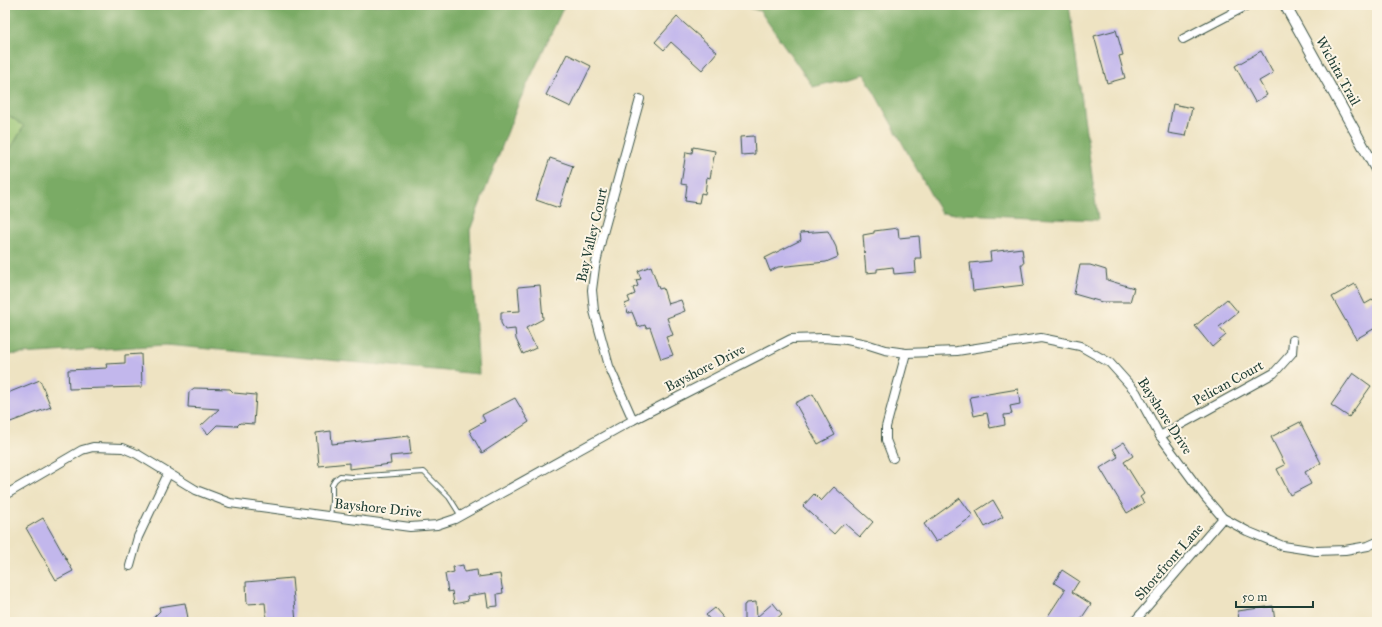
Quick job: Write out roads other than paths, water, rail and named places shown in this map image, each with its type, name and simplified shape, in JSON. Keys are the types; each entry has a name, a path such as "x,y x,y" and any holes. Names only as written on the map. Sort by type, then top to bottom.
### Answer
{"street":[{"path":"1184,39 1248,5"},
{"name":"Wichita Trail","path":"1286,5 1377,171"},
{"name":"Bay Valley Court","path":"633,420 609,366 594,311 592,290 595,267 602,237 640,99"},
{"name":"Bayshore Drive","path":"5,495 82,450 93,447 123,448 137,454 196,490 230,503 410,527 437,525 461,516 633,420 791,339 824,338 846,340 885,350 906,353 957,351 1042,338 1080,346 1110,363 1136,392 1160,436 1205,497 1223,518 1247,531 1283,546 1316,551 1345,550 1368,546 1377,542"},
{"name":"Pelican Court","path":"1160,436 1274,373 1292,353 1293,340"},
{"path":"893,458 886,440 886,427 906,353"},
{"path":"130,566 138,536 168,474"},
{"name":"Shorefront Lane","path":"1134,622 1223,518"}],"lane":[{"path":"330,516 332,485 340,476 352,477 424,472 449,497 461,516"}]}
